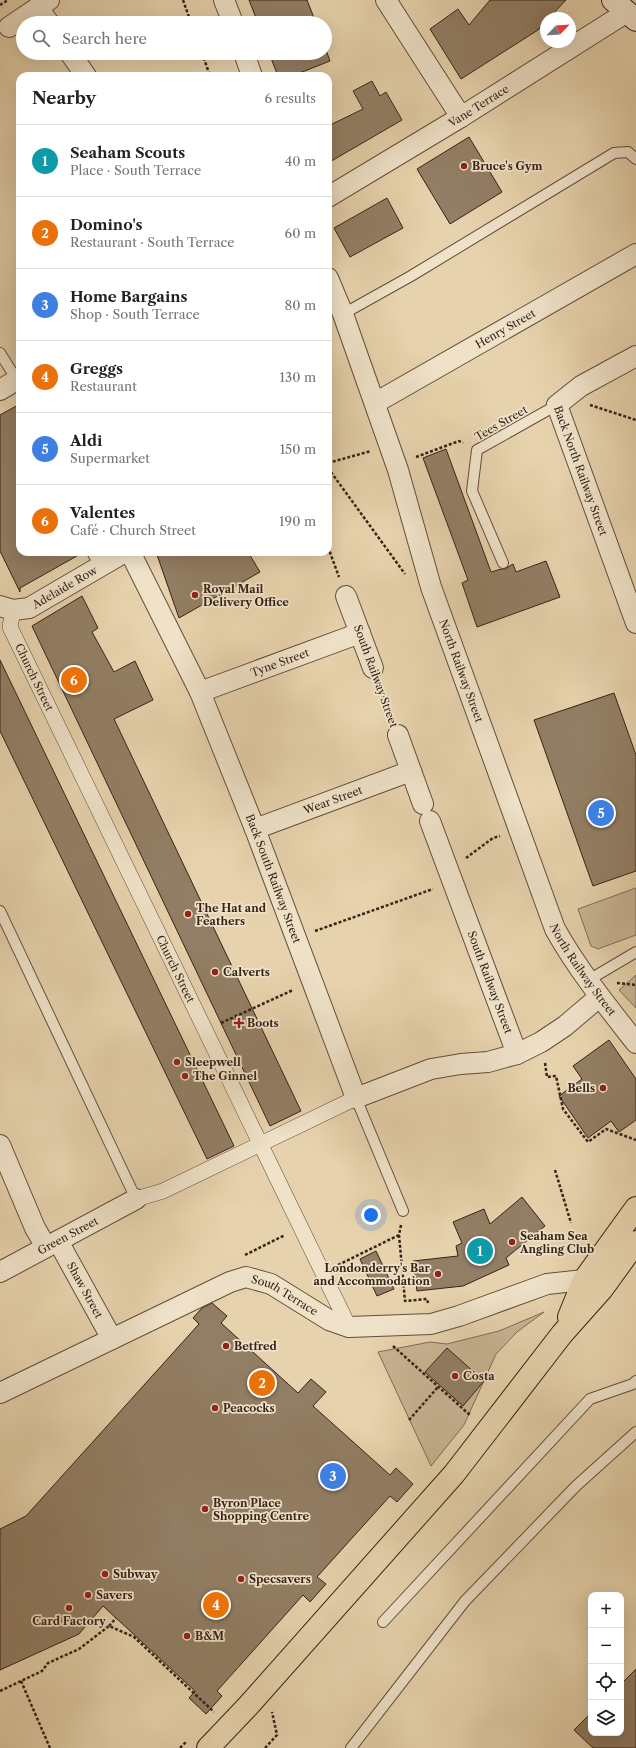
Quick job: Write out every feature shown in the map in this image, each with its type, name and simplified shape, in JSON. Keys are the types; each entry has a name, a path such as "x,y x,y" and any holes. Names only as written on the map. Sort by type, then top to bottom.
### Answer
{"main road":[{"path":"562,1334 584,1280 636,1208"},
{"path":"208,1748 248,1706 454,1474 562,1334 602,1289 636,1242"}],"street":[{"path":"224,0 230,16"},
{"path":"386,0 461,117"},
{"path":"32,16 45,10"},
{"name":"Vane Terrace","path":"332,195 461,117 625,11"},
{"path":"9,27 16,24"},
{"path":"75,60 83,72"},
{"path":"246,60 251,72"},
{"name":"Henry Street","path":"375,403 636,254"},
{"name":"North Railway Street","path":"332,288 343,314 398,470 430,587 555,929 571,958 587,981 636,1043"},
{"name":"Back North Railway Street","path":"636,356 581,386 557,405 636,623"},
{"path":"0,390 16,380"},
{"name":"Adelaide Row","path":"6,608 29,608 96,560 110,556"},
{"name":"Back South Railway Street","path":"132,556 200,692 255,829 356,1098"},
{"name":"South Railway Street","path":"346,596 373,668"},
{"name":"Church Street","path":"6,608 10,627 349,1327"},
{"name":"Tyne Street","path":"200,692 360,633"},
{"name":"South Railway Street","path":"398,735 517,1054"},
{"name":"Wear Street","path":"255,829 411,771"},
{"path":"136,1199 163,1191 356,1098 431,1070 461,1064 488,1062 517,1054 541,1042 565,1026 599,997"},
{"name":"Shaw Street","path":"0,1145 36,1228 52,1244 112,1339"},
{"name":"Green Street","path":"0,1272 136,1199"},
{"name":"South Terrace","path":"0,1393 230,1282 246,1278 271,1284 329,1320 349,1327 431,1324 547,1284 584,1280"}],"lane":[{"path":"343,314 411,276 614,153 628,152 636,159"},
{"path":"0,353 16,376"},
{"name":"Tees Street","path":"504,563 472,491 477,450 557,405"},
{"path":"0,912 136,1199"},
{"path":"587,981 636,952"},
{"name":"Back South Railway Street","path":"356,1098 403,1211"},
{"path":"383,1622 590,1399 633,1384 636,1381"},
{"path":"351,1748 465,1601 576,1486 636,1432"}],"path":[{"path":"0,5 8,0"},
{"path":"183,0 189,16"},
{"path":"204,60 209,72"},
{"path":"557,405 587,404 636,420"},
{"path":"412,459 459,441 477,450"},
{"path":"332,462 377,450"},
{"path":"332,474 406,576"},
{"path":"331,556 346,596"},
{"name":"South Railway Street","path":"373,668 398,735"},
{"path":"296,938 450,877 493,838 503,834"},
{"path":"205,1030 313,982"},
{"path":"544,1058 547,1077 556,1076 563,1109 588,1142 606,1129 636,1140"},
{"path":"555,1170 571,1223"},
{"path":"403,1211 399,1235 405,1301 427,1299 431,1324"},
{"path":"242,1257 301,1228"},
{"path":"322,1272 399,1235"},
{"path":"387,1347 399,1345"},
{"path":"392,1346 472,1417"},
{"path":"409,1420 438,1387"},
{"path":"0,1691 42,1671 48,1663 79,1649 109,1626 116,1618"},
{"path":"109,1626 134,1637 214,1713"},
{"path":"21,1681 50,1748"},
{"path":"266,1748 278,1735"}],"shaded area":[{"path":"636,888 636,935 598,949 591,946 578,909"},
{"path":"636,975 636,1008 619,990"},
{"path":"544,1312 517,1332 496,1354 464,1425 431,1466 378,1352 430,1342 447,1344 499,1331"}],"building":[{"path":"249,0 307,0 313,16 255,16"},
{"path":"490,0 566,0 555,12 540,12 540,28 538,30 461,79 430,29 458,9 469,25"},
{"path":"272,60 330,61 302,72 276,72"},
{"path":"372,81 380,96 386,92 402,120 332,161 332,124 363,109 353,91"},
{"path":"469,137 502,192 450,224 417,169"},
{"path":"387,198 403,228 350,257 334,228"},
{"path":"16,406 16,556 77,556 20,588 20,592 0,551 0,415"},
{"path":"446,449 491,572 505,569 513,564 516,572 546,561 560,597 477,627 462,583 468,580 423,458"},
{"name":"Royal Mail Delivery Office","path":"157,556 250,556 260,572 179,618"},
{"path":"82,596 98,628 92,632 114,672 135,661 153,700 114,719 301,1111 270,1126 32,626"},
{"path":"0,660 234,1146 207,1159 0,731"},
{"path":"614,693 636,755 636,871 593,886 534,720"},
{"name":"Bells","path":"609,1040 636,1079 636,1120 619,1132 611,1121 588,1138 559,1096 582,1079 573,1066"},
{"path":"522,1197 545,1226 506,1258 509,1265 463,1286 417,1291 413,1261 458,1256 456,1246 462,1243 453,1222 484,1209 490,1224"},
{"path":"376,1251 394,1289 377,1296 360,1259"},
{"name":"Byron Place Shopping Centre","path":"212,1303 227,1316 221,1323 298,1393 311,1379 326,1392 313,1406 390,1475 396,1468 413,1484 397,1502 390,1496 317,1577 326,1584 310,1602 303,1595 217,1691 222,1696 206,1714 189,1698 195,1691 103,1606 79,1634 0,1670 0,1529 26,1516 199,1324 193,1318 202,1308"},
{"name":"Costa","path":"447,1348 484,1381 463,1406 425,1372"},
{"path":"636,1669 636,1748 593,1748 574,1730 588,1716 588,1736 624,1736 624,1681"}],"place":[{"name":"Bruce's Gym","path":"464,166"},
{"name":"Royal Mail Delivery Office","path":"195,595"},
{"name":"Valentes","path":"74,680"},
{"name":"Aldi","path":"601,813"},
{"name":"The Hat and Feathers","path":"188,914"},
{"name":"Calverts","path":"215,972"},
{"name":"Boots","path":"239,1023"},
{"name":"Sleepwell","path":"177,1062"},
{"name":"The Ginnel","path":"185,1076"},
{"name":"Bells","path":"603,1088"},
{"name":"Seaham Sea Angling Club","path":"512,1242"},
{"name":"Seaham Scouts","path":"480,1251"},
{"name":"Londonderry's Bar and Accommodation","path":"438,1274"},
{"name":"Betfred","path":"226,1346"},
{"name":"Costa","path":"455,1376"},
{"name":"Domino's","path":"262,1383"},
{"name":"Peacocks","path":"215,1408"},
{"name":"Home Bargains","path":"333,1476"},
{"name":"Byron Place Shopping Centre","path":"205,1509"},
{"name":"Subway","path":"105,1574"},
{"name":"Specsavers","path":"241,1579"},
{"name":"Savers","path":"88,1595"},
{"name":"Greggs","path":"216,1605"},
{"name":"Card Factory","path":"69,1608"},
{"name":"B&M","path":"187,1636"}]}
